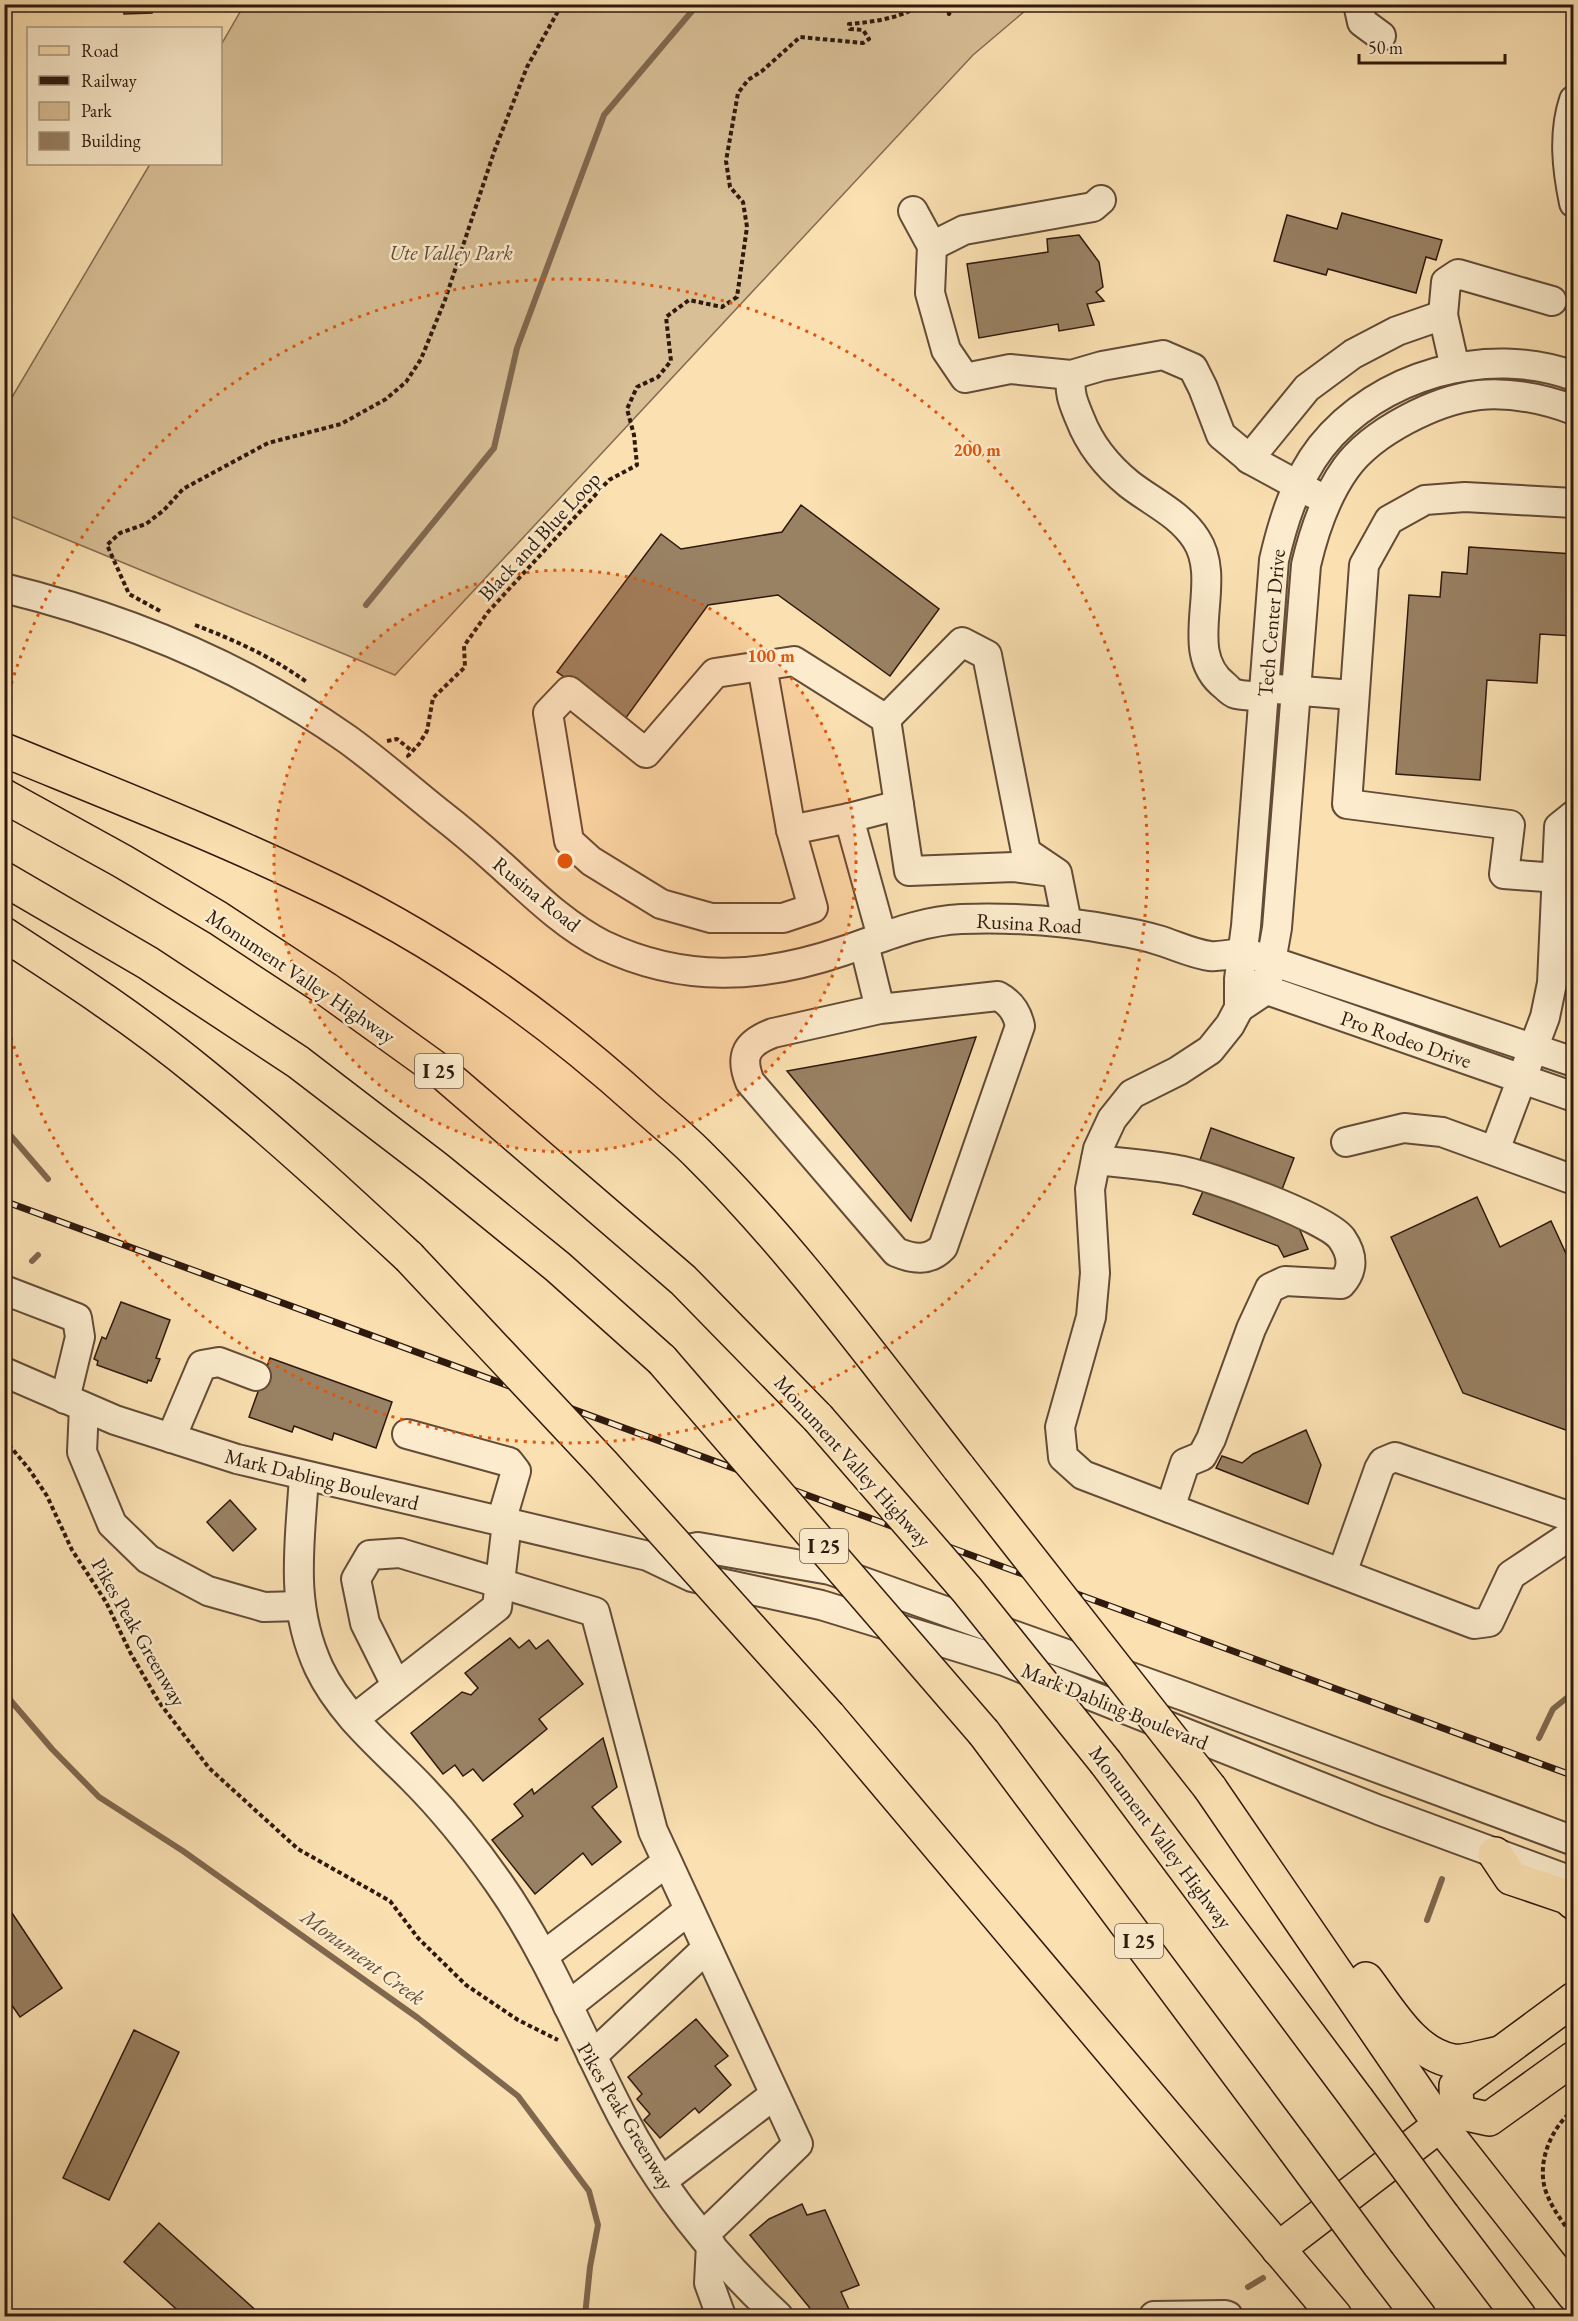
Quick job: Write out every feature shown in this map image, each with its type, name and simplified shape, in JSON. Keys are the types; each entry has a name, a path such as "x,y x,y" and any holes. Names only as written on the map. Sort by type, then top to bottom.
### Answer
{"main road":[{"path":"4,750 218,839 333,891 434,946 529,1010 613,1078 697,1153 789,1253 1210,1788 1243,1826 1410,2037 1430,2051 1455,2062 1500,2053"},
{"name":"Monument Valley Highway","path":"4,796 122,861 218,918 326,989 444,1074 683,1280 819,1418 967,1590 1106,1762 1519,2316"},
{"name":"I 25","path":"4,879 148,963 297,1062 435,1167 558,1267 662,1360 984,1733 1419,2316"},
{"path":"4,934 96,993 201,1072 330,1183 409,1257 603,1464 829,1716 1335,2316"},
{"path":"1243,1826 1574,2295"},
{"path":"1495,1854 1511,1878 1567,1897 1574,1903"},
{"path":"1544,2020 1555,1994 1574,1976"},
{"path":"1449,2119 1456,2086 1574,1999"},
{"path":"1278,2249 1449,2119 1489,2120 1574,2058"}],"street":[{"path":"1358,4 1362,22 1381,36"},
{"path":"1574,100 1567,121 1568,177 1574,203"},
{"path":"932,246 964,230 1093,207 1101,200"},
{"path":"913,211 932,246 930,293 946,350 965,378 1010,369 1071,375 1102,366 1163,356 1193,368 1221,435 1250,459 1327,501"},
{"path":"1455,368 1443,315 1446,282 1458,274 1552,301"},
{"path":"1250,459 1307,388 1353,354 1397,331 1443,315"},
{"name":"Tech Center Drive","path":"1239,1008 1274,560 1282,524 1298,486 1321,448 1350,418 1387,393 1437,372 1477,363 1526,365 1560,370 1574,376"},
{"path":"1071,375 1069,392 1091,445 1129,484 1166,508 1197,540 1204,559 1206,592 1203,628 1206,659 1217,681 1234,694 1296,690 1353,695"},
{"name":"Tech Center Drive","path":"1266,990 1277,928 1306,565 1313,534 1327,501 1346,467 1370,444 1403,421 1446,403 1480,395 1571,403"},
{"path":"1558,878 1504,874 1510,825 1347,804 1364,565 1389,520 1425,500 1465,496 1574,503"},
{"name":"Rusina Road","path":"4,588 93,613 162,639 237,672 300,708 349,741 443,816 535,898 567,923 602,944 671,968 712,974 748,974 789,967 920,924 960,919 1067,923 1154,938 1242,966"},
{"path":"886,718 962,642 987,655 1026,852 1057,873 1067,923"},
{"path":"762,666 791,830 813,908 783,918 711,918 661,904 591,861 569,841 548,713 569,691 646,753 715,673 794,661 886,718 909,871 1014,867 1057,873"},
{"path":"791,830 899,805"},
{"path":"1495,1150 1545,1017 1552,983 1559,827 1574,815"},
{"path":"849,818 873,940 880,1009"},
{"name":"Pro Rodeo Drive","path":"1242,966 1272,961 1574,1062"},
{"name":"Pro Rodeo Drive","path":"1242,966 1266,990 1574,1097"},
{"path":"1266,990 1239,1008 1230,1025 1210,1050 1178,1071 1132,1094 1112,1119 1098,1149 1089,1189 1095,1273 1091,1317 1060,1427 1063,1457 1083,1475 1474,1623 1489,1622 1511,1575 1574,1533"},
{"path":"998,996 1007,1000 1018,1017 1020,1026 943,1247 938,1253 925,1258 912,1259 896,1252 750,1082 744,1068 744,1058 758,1039 773,1033 880,1009 998,996"},
{"path":"1346,1142 1404,1128 1442,1132 1574,1180"},
{"path":"1096,1160 1180,1170 1203,1176 1302,1213 1320,1222 1342,1238 1352,1262 1350,1275 1341,1284 1285,1281 1270,1288 1251,1329 1211,1439 1202,1456 1185,1463 1170,1508"},
{"path":"4,1290 77,1318 80,1337 74,1403 82,1452 112,1524 148,1559 208,1591 264,1607 300,1606"},
{"path":"171,1438 202,1365 219,1362 256,1376"},
{"name":"Mark Dabling Boulevard","path":"4,1372 115,1420 237,1459 648,1556 692,1577 822,1605 1004,1662 1193,1738 1574,1882"},
{"path":"354,1719 497,1607 504,1523 516,1471 509,1462 407,1434"},
{"path":"1342,1574 1379,1469 1383,1462 1395,1457 1574,1518"},
{"path":"304,1476 298,1572 300,1606 306,1635 334,1695 366,1734 446,1814 501,1885 543,1956 623,2118 662,2181 708,2240 778,2316"},
{"name":"Mark Dabling Boulevard","path":"648,1556 698,1547 830,1570 1184,1696 1574,1841"},
{"path":"396,1685 365,1623 356,1579 370,1556 400,1553 499,1585 595,1612 653,1831 798,2144 708,2240 709,2283 721,2316"},
{"path":"543,1956 667,1862"},
{"path":"567,2006 689,1910"},
{"path":"592,2056 707,1948"},
{"path":"662,2181 774,2095"},
{"path":"1154,2316 1215,2316"}],"path":[{"path":"164,613 129,594 107,545 120,533 146,524 164,510 183,489 268,443 341,424 386,399 406,382 421,359 445,300 494,152 526,67 562,4"},
{"name":"Black and Blue Loop","path":"408,756 427,731 433,698 465,668 465,646 488,612 609,480 637,465 634,435 627,409 637,387 658,377 671,361 666,317 689,300 722,307 737,297 747,227 743,202 730,188 726,161 738,93 748,80 762,71 800,37 863,43 869,39 863,30 850,29 849,24 906,14 918,4"},
{"path":"947,4 950,14 954,4"},
{"path":"384,741 397,739 412,751"},
{"name":"Pikes Peak Greenway","path":"4,1439 29,1469 47,1496 72,1550 106,1602 131,1654 159,1702 210,1768 298,1849 390,1901 410,1929 466,1985 518,2020 561,2041"},
{"path":"1574,2109 1553,2132 1546,2152 1544,2174 1548,2196 1574,2237"}],"green space":[{"name":"Ute Valley Park","path":"244,4 1032,5 973,55 395,675 5,514 5,409 149,165 222,165 222,43"}],"building":[{"path":"124,4 159,4 151,5 152,13 124,14"},
{"path":"1342,213 1442,240 1436,260 1426,257 1416,293 1328,269 1326,275 1274,261 1287,215 1337,229"},
{"path":"1079,235 1099,262 1103,287 1096,292 1104,301 1087,304 1094,325 1059,331 1058,324 979,338 967,264 1048,252 1047,239"},
{"path":"801,505 939,609 890,676 778,595 708,605 625,719 557,672 661,534 681,549 782,532"},
{"path":"1469,547 1574,554 1574,636 1540,634 1537,683 1487,680 1480,780 1396,774 1409,595 1440,597 1442,572 1467,574"},
{"path":"976,1037 911,1221 787,1071"},
{"path":"1211,1128 1294,1158 1281,1192 1199,1163"},
{"path":"1204,1189 1297,1223 1308,1249 1284,1257 1278,1246 1193,1214"},
{"path":"1477,1197 1500,1247 1551,1221 1574,1271 1574,1433 1463,1393 1391,1237"},
{"path":"121,1302 170,1320 156,1358 160,1359 151,1381 148,1380 147,1383 97,1365 98,1361 94,1359 102,1337 106,1339"},
{"path":"270,1358 392,1402 376,1448 334,1433 332,1440 294,1426 292,1432 249,1417"},
{"path":"1306,1430 1321,1465 1308,1504 1216,1468 1222,1456 1242,1463 1253,1454"},
{"path":"230,1500 256,1529 233,1551 207,1522"},
{"path":"510,1638 519,1648 529,1640 536,1649 548,1640 583,1684 539,1719 547,1729 483,1781 473,1769 463,1776 455,1765 443,1774 411,1733 462,1692 471,1695 478,1688 465,1673"},
{"path":"603,1738 617,1787 592,1807 621,1842 592,1865 583,1853 535,1894 492,1840 523,1816 514,1804 532,1789 534,1794"},
{"path":"4,1901 62,1988 20,2017 4,1994"},
{"path":"696,2019 728,2056 715,2066 731,2085 699,2113 695,2108 660,2138 644,2120 650,2114 637,2099 642,2094 628,2077"},
{"path":"134,2030 179,2052 109,2200 63,2178"},
{"path":"802,2204 807,2215 825,2210 859,2285 841,2292 852,2316 813,2316 809,2307 750,2235 769,2219"},
{"path":"159,2223 262,2316 184,2316 124,2262"}],"waterway":[{"path":"366,605 494,448 517,348 604,115 698,4"},
{"path":"4,1128 48,1179"},
{"path":"32,1261 38,1255"},
{"name":"Monument Creek","path":"4,1689 11,1701 52,1749 99,1797 183,1851 418,2018 518,2096 589,2191 598,2225 590,2267 585,2316"},
{"path":"1539,1738 1553,1709 1574,1692"},
{"path":"1427,1920 1442,1879"},
{"path":"1248,2287 1263,2278"}],"railway":[{"path":"4,1201 1574,1776"}]}
